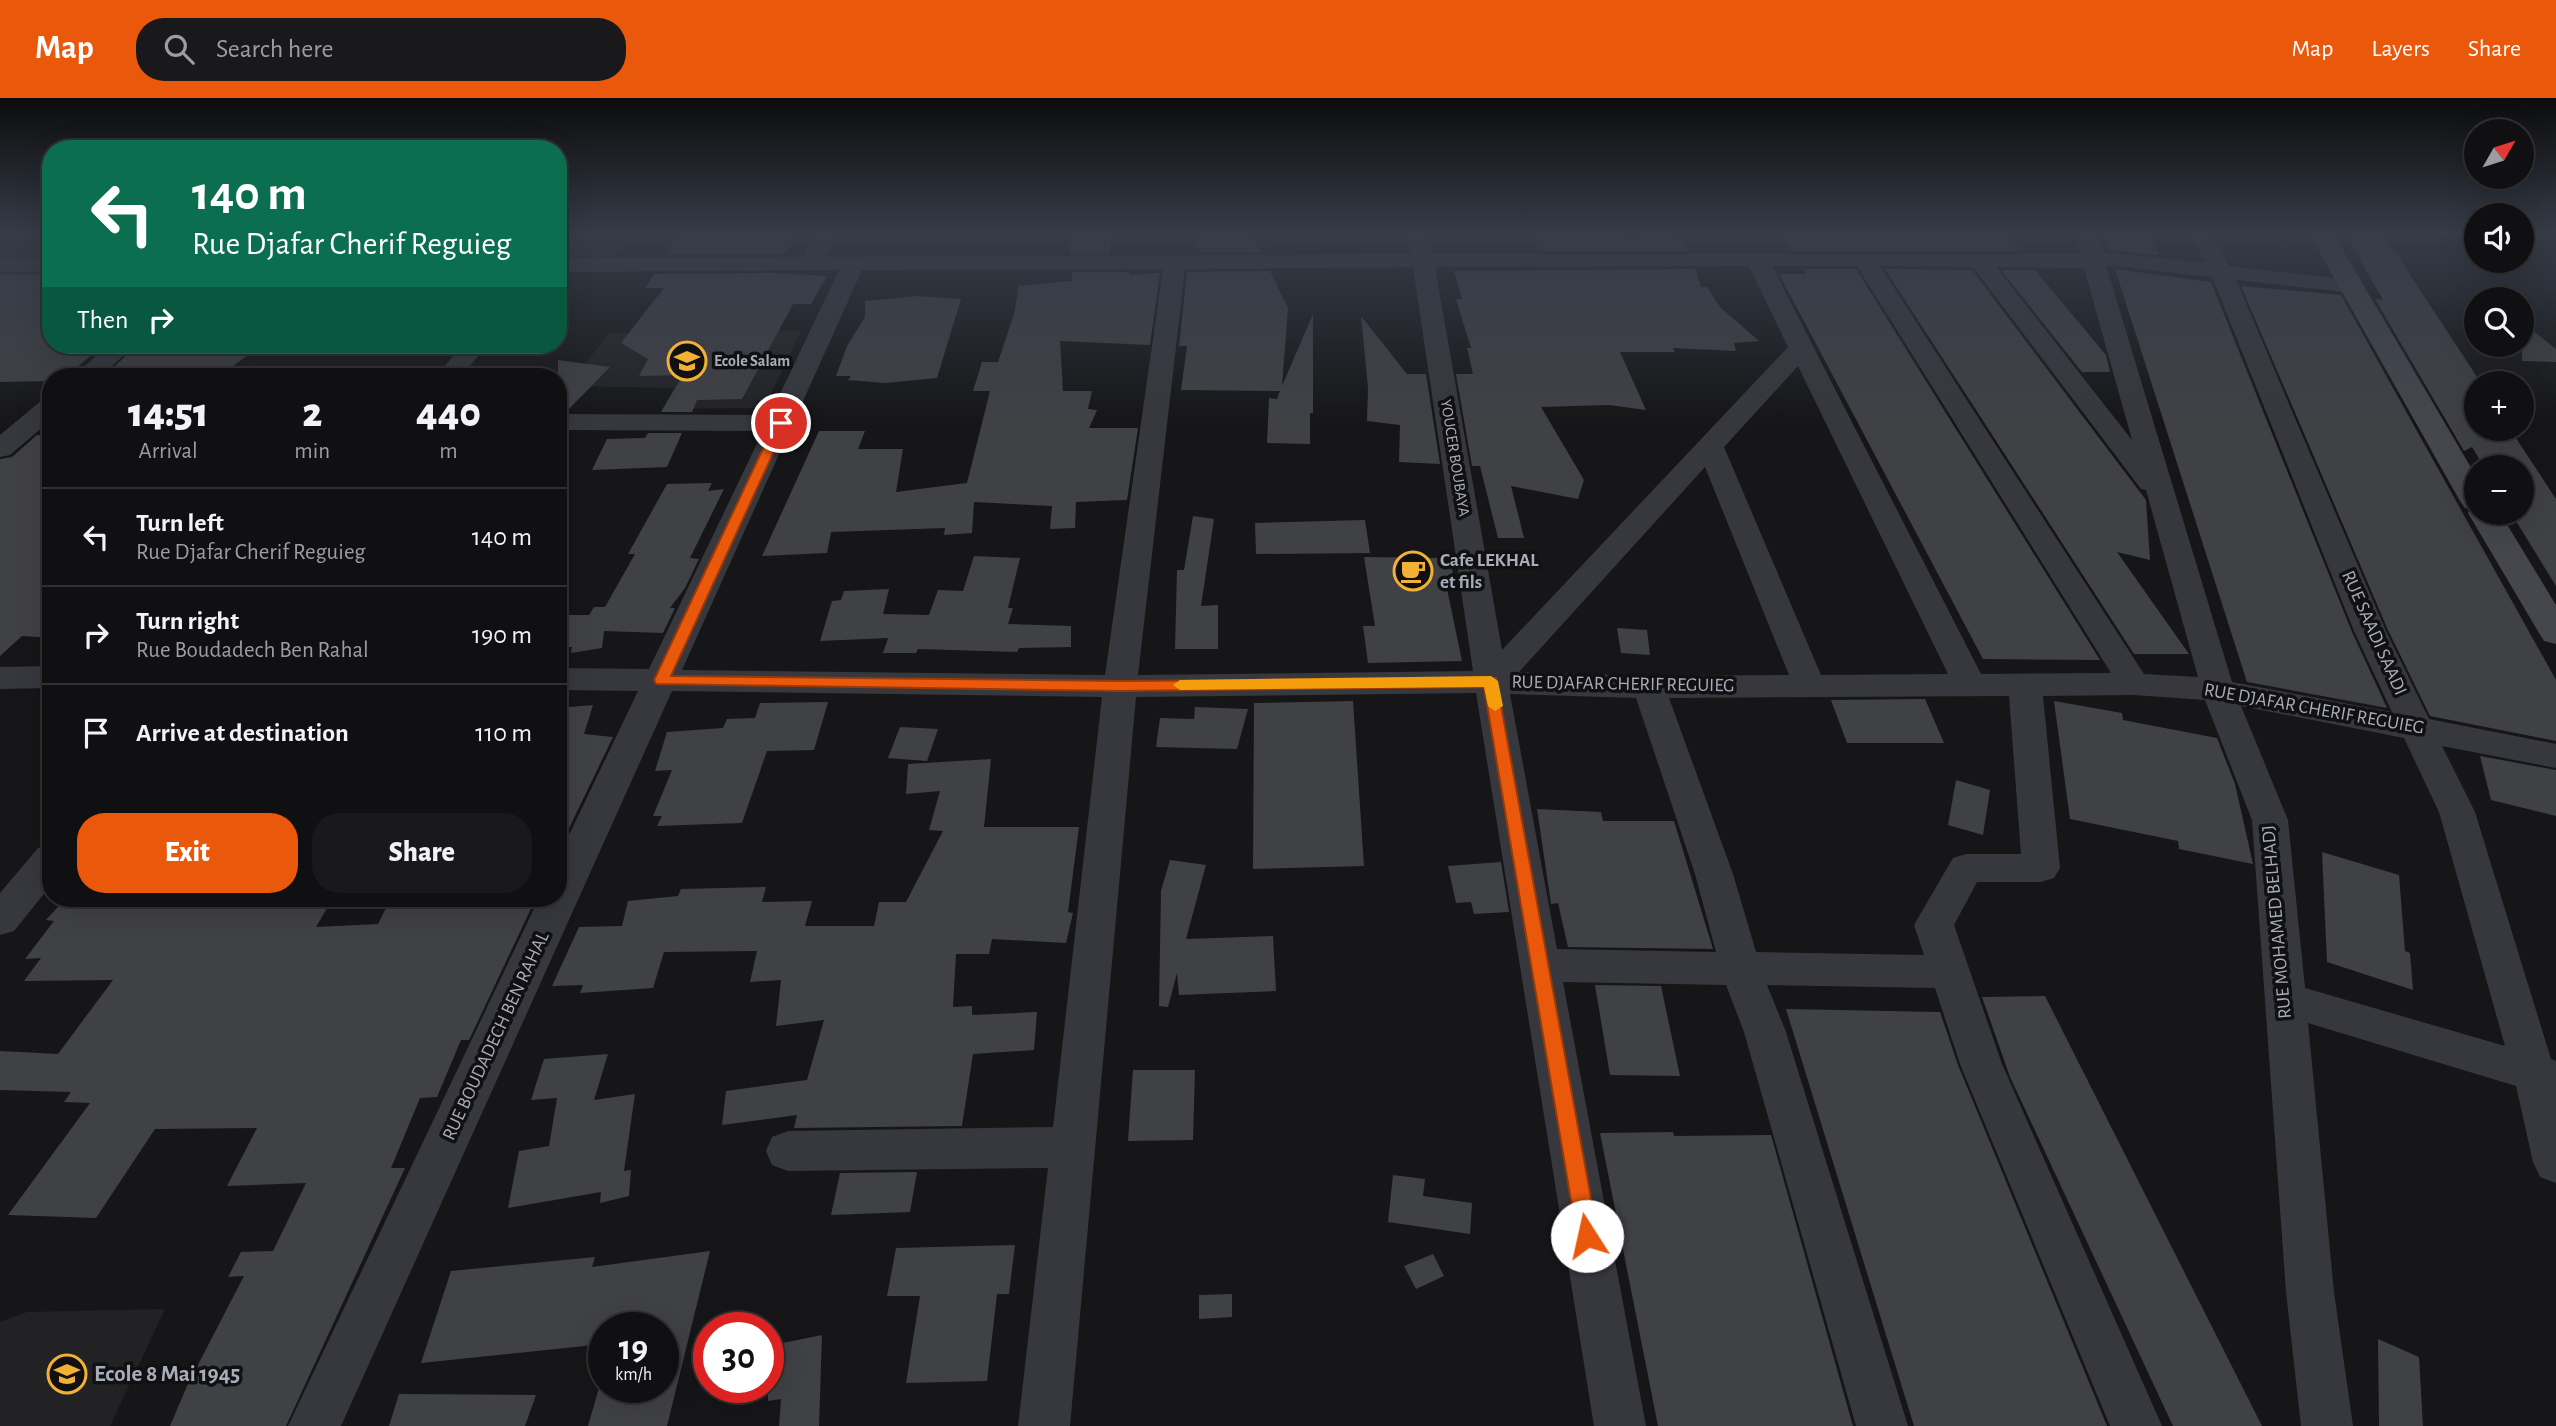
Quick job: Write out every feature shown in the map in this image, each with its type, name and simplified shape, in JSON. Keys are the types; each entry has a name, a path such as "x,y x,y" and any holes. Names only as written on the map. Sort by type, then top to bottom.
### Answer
{"street":[{"name":"RUE BOUDADECH BEN RAHAL","path":"567,884 838,297"},
{"path":"1044,1426 1121,686 1171,297"},
{"name":"YOUCER BOUBAYA","path":"1429,297 1491,681 1620,1426"},
{"path":"1782,297 1801,348 1969,683"},
{"path":"1888,297 2134,684"},
{"path":"2008,297 2164,500"},
{"name":"RUE MOHAMED BELHADJ","path":"2104,297 2218,690 2270,820 2283,999 2310,1292 2327,1426"},
{"name":"RUE SAADI SAADI","path":"2232,297 2370,631 2458,812 2545,1076 2556,1161"},
{"path":"2358,297 2376,333 2464,481"},
{"path":"1491,681 1801,348"},
{"path":"96,368 112,354"},
{"path":"456,368 467,354"},
{"path":"0,449 42,414"},
{"path":"567,422 781,423"},
{"path":"1710,445 1809,685"},
{"path":"2490,525 2556,633"},
{"path":"0,678 42,677"},
{"name":"RUE DJAFAR CHERIF REGUIEG","path":"567,679 1121,686 1491,681 1649,687 2134,684 2218,690 2556,756"},
{"path":"2025,683 2041,869 1966,868 1934,925 1947,972 1981,1064 2136,1426"},
{"path":"1649,687 1714,874 1741,970 1765,1032 1882,1426"},
{"path":"0,920 42,869"},
{"name":"RUE BOUDADECH BEN RAHAL","path":"314,1426 556,907"},
{"path":"1541,965 1947,972"},
{"path":"2283,999 2545,1076"},
{"path":"788,1151 1073,1147"}],"shaded area":[{"path":"0,297 42,297 42,323 0,307"},
{"name":"Ecole Salam","path":"699,331 801,331 764,408 662,409 674,388 568,386 609,333 696,335"},
{"name":"Ecole 8 Mai 1945","path":"165,1309 110,1426 0,1426 0,1322 27,1312"}],"building":[{"path":"0,297 42,297 42,354 93,354 76,368 42,368 42,381 0,382"},
{"path":"657,297 815,297 811,304 793,304 742,399 697,400 692,412 661,412 683,375 639,376 648,359 621,343"},
{"path":"907,297 961,299 937,378 885,383 848,380 851,376 836,376 847,346 865,317 865,301"},
{"path":"1017,297 1157,297 1150,345 1060,341 1063,391 1092,391 1088,409 1097,410 1089,428 1138,428 1127,500 1076,502 1075,528 1050,529 1052,506 974,502 972,533 944,535 945,528 831,532 827,553 762,556 819,431 865,431 858,449 903,449 896,492 967,483 990,391 973,391 982,362 998,362 1015,311"},
{"path":"1184,297 1283,297 1288,308 1282,386 1313,314 1313,413 1310,413 1310,444 1267,443 1269,398 1277,399 1280,391 1181,390 1187,346 1179,346"},
{"path":"1461,297 1713,297 1720,307 1759,341 1734,343 1736,351 1673,348 1675,352 1620,352 1646,410 1609,405 1541,407 1584,480 1578,499 1511,486 1524,538 1498,538 1480,466 1472,466 1456,374 1473,374 1467,348 1471,348 1456,299 1462,299"},
{"path":"1791,297 1873,297 2100,660 1983,659"},
{"path":"1903,297 1992,297 2146,500 2150,560 2117,552 2189,654 2134,654"},
{"path":"2022,297 2058,297 2106,355 2110,372 2082,372"},
{"path":"2124,297 2217,297 2352,632 2387,708 2247,682"},
{"path":"2246,297 2342,297 2464,515 2464,525 2469,525 2556,680 2556,741 2430,716 2388,630"},
{"path":"2425,297 2473,371 2464,371 2464,441 2518,441 2527,455 2477,455 2472,447 2464,451 2375,299"},
{"path":"1361,316 1407,374 1426,374 1440,464 1399,462 1400,425 1367,421 1368,388"},
{"path":"2534,332 2556,349 2556,362 2522,361 2522,357 2534,357"},
{"path":"128,354 249,354 231,368 113,368"},
{"path":"558,360 610,367 567,411 567,368 558,368"},
{"path":"648,433 682,433 667,467 592,470 607,439 645,438"},
{"path":"37,435 42,435 42,637 22,636 0,656 0,459 12,457"},
{"path":"2534,466 2556,499 2556,586 2518,525 2534,525"},
{"path":"712,483 708,491 724,489 690,558 699,559 685,588 670,608 675,608 663,633 604,631 602,648 571,653 572,647 567,647 567,615 589,615 594,607 605,607 635,554 628,554 667,484"},
{"path":"1193,516 1214,519 1201,606 1218,605 1218,649 1175,649 1177,570 1184,570"},
{"path":"1365,520 1370,553 1256,554 1255,523"},
{"path":"974,556 1020,558 1008,608 1013,608 1008,624 1071,626 1071,647 1019,648 1017,652 918,649 916,653 883,653 888,638 820,641 832,601 841,600 844,591 889,589 883,614 929,615 938,590 963,591"},
{"path":"1364,557 1451,558 1454,584 1446,584 1462,661 1368,663 1363,626 1375,626"},
{"path":"1617,628 1647,630 1650,655 1621,653"},
{"path":"1925,699 1944,743 1847,743 1831,700"},
{"path":"1353,701 1364,866 1253,869 1254,703"},
{"path":"2054,701 2122,713 2123,720 2217,738 2235,784 2253,864 2179,849 2178,841 2070,819"},
{"path":"828,702 814,750 767,751 742,823 657,826 662,816 653,816 672,770 655,771 667,732 723,728 727,719 755,718 760,703"},
{"path":"593,705 584,734 613,737 567,832 567,707"},
{"path":"1195,707 1248,709 1237,749 1156,747 1160,718 1194,719"},
{"path":"900,727 938,729 927,761 888,758"},
{"path":"2480,756 2556,770 2556,816 2491,800"},
{"path":"991,759 984,827 1079,827 1068,912 1073,913 1066,943 992,939 989,954 956,954 953,1007 972,1006 972,1015 1037,1012 1034,1050 973,1054 962,1126 794,1128 797,1115 722,1125 726,1091 807,1080 824,1020 776,1026 781,980 750,982 757,951 664,952 653,988 580,993 583,985 552,986 579,927 622,926 628,901 678,896 681,889 766,887 762,902 812,901 805,926 874,926 879,902 906,902 943,831 929,830 940,791 906,794 908,764"},
{"path":"1956,780 1990,790 1983,835 1948,825"},
{"path":"1537,809 1601,812 1603,821 1674,821 1713,949 1568,947 1558,903 1551,904"},
{"path":"2322,852 2399,875 2405,951 2410,953 2413,990 2327,962"},
{"path":"1170,860 1206,865 1186,939 1273,936 1276,991 1179,995 1177,973 1168,1007 1159,1006 1161,891"},
{"path":"1501,862 1509,912 1474,914 1471,902 1456,903 1448,866"},
{"path":"58,907 328,907 316,927 378,924 386,907 532,907 469,1040 461,1040 437,1097 420,1098 391,1168 405,1168 286,1426 170,1426 187,1386 244,1276 228,1277 241,1252 273,1251 306,1183 227,1186 257,1128 155,1129 96,1218 8,1215 90,1103 64,1102 71,1092 0,1090 0,1051 58,1054 113,980 24,981 41,958 25,959 54,921 46,920"},
{"path":"1595,985 1661,986 1680,1076 1610,1075"},
{"path":"2045,996 2262,1426 2173,1426 2010,1077 1982,997"},
{"path":"1786,1009 1940,1012 1958,1065 2107,1426 1914,1426"},
{"path":"608,1054 594,1100 635,1094 624,1171 631,1170 629,1196 600,1203 601,1192 508,1208 519,1151 549,1146 557,1098 531,1100 544,1059"},
{"path":"1133,1070 1195,1070 1193,1140 1128,1141"},
{"path":"1673,1132 1674,1136 1771,1135 1853,1426 1658,1426 1600,1133"},
{"path":"917,1172 910,1212 831,1215 840,1173"},
{"path":"1393,1175 1425,1179 1423,1196 1472,1203 1470,1234 1388,1222"},
{"path":"1015,1245 1009,1294 997,1294 987,1381 906,1383 920,1296 887,1296 896,1248"},
{"path":"710,1251 679,1377 679,1312 588,1312 588,1346 421,1363 451,1271 595,1257 592,1267"},
{"path":"1433,1254 1444,1276 1416,1289 1404,1266"},
{"path":"1232,1294 1232,1317 1199,1319 1199,1295"},
{"path":"822,1335 819,1426 779,1426 781,1403 784,1403 784,1343"},
{"path":"2378,1339 2419,1357 2423,1426 2379,1426"},
{"path":"399,1394 536,1395 525,1426 389,1426"},
{"path":"595,1403 673,1403 667,1426 588,1426"}],"slow traffic":[{"path":"1180,685 1491,681 1495,706"}],"place":[{"name":"Ecole Salam","path":"687,361"},
{"name":"Cafe LEKHAL et fils","path":"1413,571"},
{"name":"Ecole 8 Mai 1945","path":"67,1374"}],"route":[{"path":"781,423 662,680 1121,686 1491,681 1587,1236"}]}
